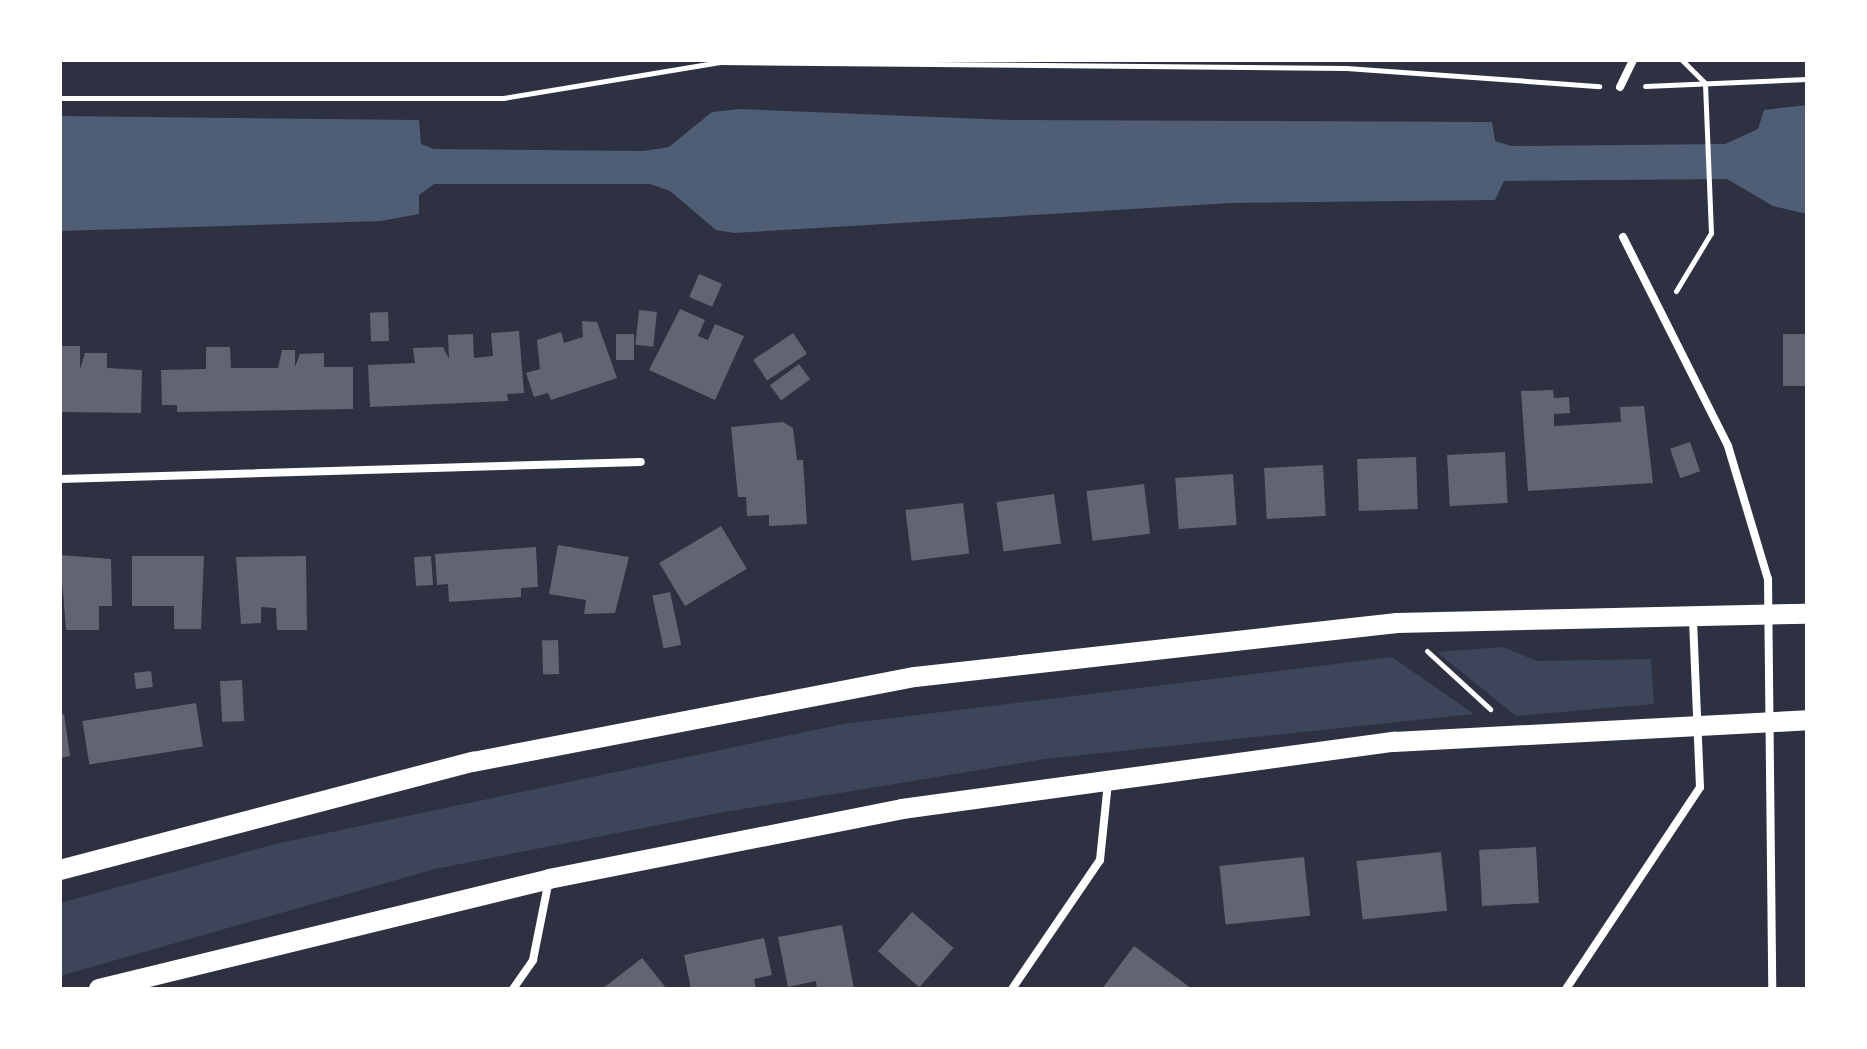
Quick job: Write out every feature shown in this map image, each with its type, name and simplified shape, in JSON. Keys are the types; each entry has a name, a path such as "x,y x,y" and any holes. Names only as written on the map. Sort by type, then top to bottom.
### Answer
{"main road":[{"path":"60,870 473,762 915,677 1397,623 1807,614"},
{"path":"99,989 549,879 887,812 1108,781 1515,731 1807,720"}],"street":[{"path":"1620,87 1633,60"},
{"path":"1623,237 1728,446 1768,579 1772,989"},
{"path":"60,479 641,462"},
{"path":"1566,989 1700,787 1704,752 1697,724 1693,616"},
{"path":"1012,989 1100,860 1108,781"},
{"path":"513,989 533,960 549,879"}],"path":[{"path":"1660,306 1696,266 1711,233 1705,83 1682,60"},
{"path":"60,98 503,98 720,62 1346,68 1620,87 1807,79"},
{"path":"1397,623 1515,731"}],"shaded area":[{"path":"1807,105 1807,214 1773,206 1727,179 1504,181 1495,200 1232,203 734,233 716,230 670,191 650,184 434,184 419,195 419,214 381,221 60,231 60,116 419,120 421,144 434,149 644,151 669,147 712,112 740,109 1009,120 1492,122 1495,141 1511,146 1725,144 1758,129 1764,110"},
{"path":"1502,647 1537,661 1651,659 1654,704 1516,716 1437,652"},
{"path":"1392,657 1474,714 1045,759 719,813 435,869 60,976 60,903 275,844 843,724"}],"building":[{"path":"699,274 722,284 712,307 689,297"},
{"path":"680,309 705,320 698,336 708,340 715,324 744,336 715,400 649,370"},
{"path":"639,310 657,312 653,347 635,345"},
{"path":"388,312 389,341 371,342 370,313"},
{"path":"582,321 597,322 617,378 551,400 548,393 534,397 526,373 540,369 537,340 561,332 564,343 583,337"},
{"path":"519,331 524,393 507,394 508,401 370,407 368,365 415,363 413,348 443,347 449,359 448,335 473,334 474,358 493,356 491,333"},
{"path":"793,333 807,354 767,381 753,360"},
{"path":"616,334 634,334 634,360 616,360"},
{"path":"1783,334 1807,334 1807,386 1783,386"},
{"path":"60,346 80,346 80,369 85,353 107,353 107,368 142,370 141,413 60,412"},
{"path":"206,347 230,347 231,368 278,368 282,350 295,350 295,367 300,354 324,353 324,367 353,367 353,409 177,412 177,405 162,405 161,370 206,369"},
{"path":"799,364 810,379 781,401 770,385"},
{"path":"1553,390 1554,398 1569,397 1570,413 1554,414 1554,426 1621,422 1620,407 1644,406 1653,483 1528,491 1521,391"},
{"path":"783,422 793,428 797,460 803,460 807,524 769,526 769,515 747,516 746,497 738,497 731,427"},
{"path":"1690,442 1700,471 1680,478 1670,449"},
{"path":"1505,452 1508,503 1450,506 1447,455"},
{"path":"1416,457 1418,509 1359,511 1357,459"},
{"path":"1323,465 1326,516 1267,519 1264,468"},
{"path":"1233,474 1237,525 1179,529 1175,478"},
{"path":"1144,484 1150,534 1093,541 1086,491"},
{"path":"1054,494 1061,544 1004,552 997,502"},
{"path":"963,503 969,554 912,561 905,510"},
{"path":"721,526 747,569 685,606 659,563"},
{"path":"558,545 629,557 615,613 584,614 586,600 549,594"},
{"path":"536,547 538,587 521,588 521,597 449,602 448,584 437,585 435,554"},
{"path":"60,555 111,559 112,606 99,606 99,630 66,630"},
{"path":"132,556 204,556 201,629 174,629 174,606 132,606"},
{"path":"306,556 307,630 277,630 276,608 261,607 261,623 241,624 236,557"},
{"path":"431,556 433,585 416,586 414,557"},
{"path":"670,592 681,645 664,649 652,596"},
{"path":"558,640 559,674 543,675 542,641"},
{"path":"151,671 153,687 136,689 134,673"},
{"path":"242,680 244,721 222,722 220,681"},
{"path":"196,703 203,746 89,764 82,721"},
{"path":"64,714 70,756 60,758 60,715"},
{"path":"1536,847 1539,903 1482,906 1479,850"},
{"path":"1441,852 1447,911 1363,920 1356,861"},
{"path":"1304,857 1310,916 1226,925 1219,866"},
{"path":"912,912 954,948 919,987 878,951"},
{"path":"842,925 854,989 817,989 816,981 788,987 778,937"},
{"path":"764,938 772,975 754,979 756,989 691,989 684,955"},
{"path":"1134,946 1192,989 1102,989"},
{"path":"642,958 667,989 602,989"}]}
